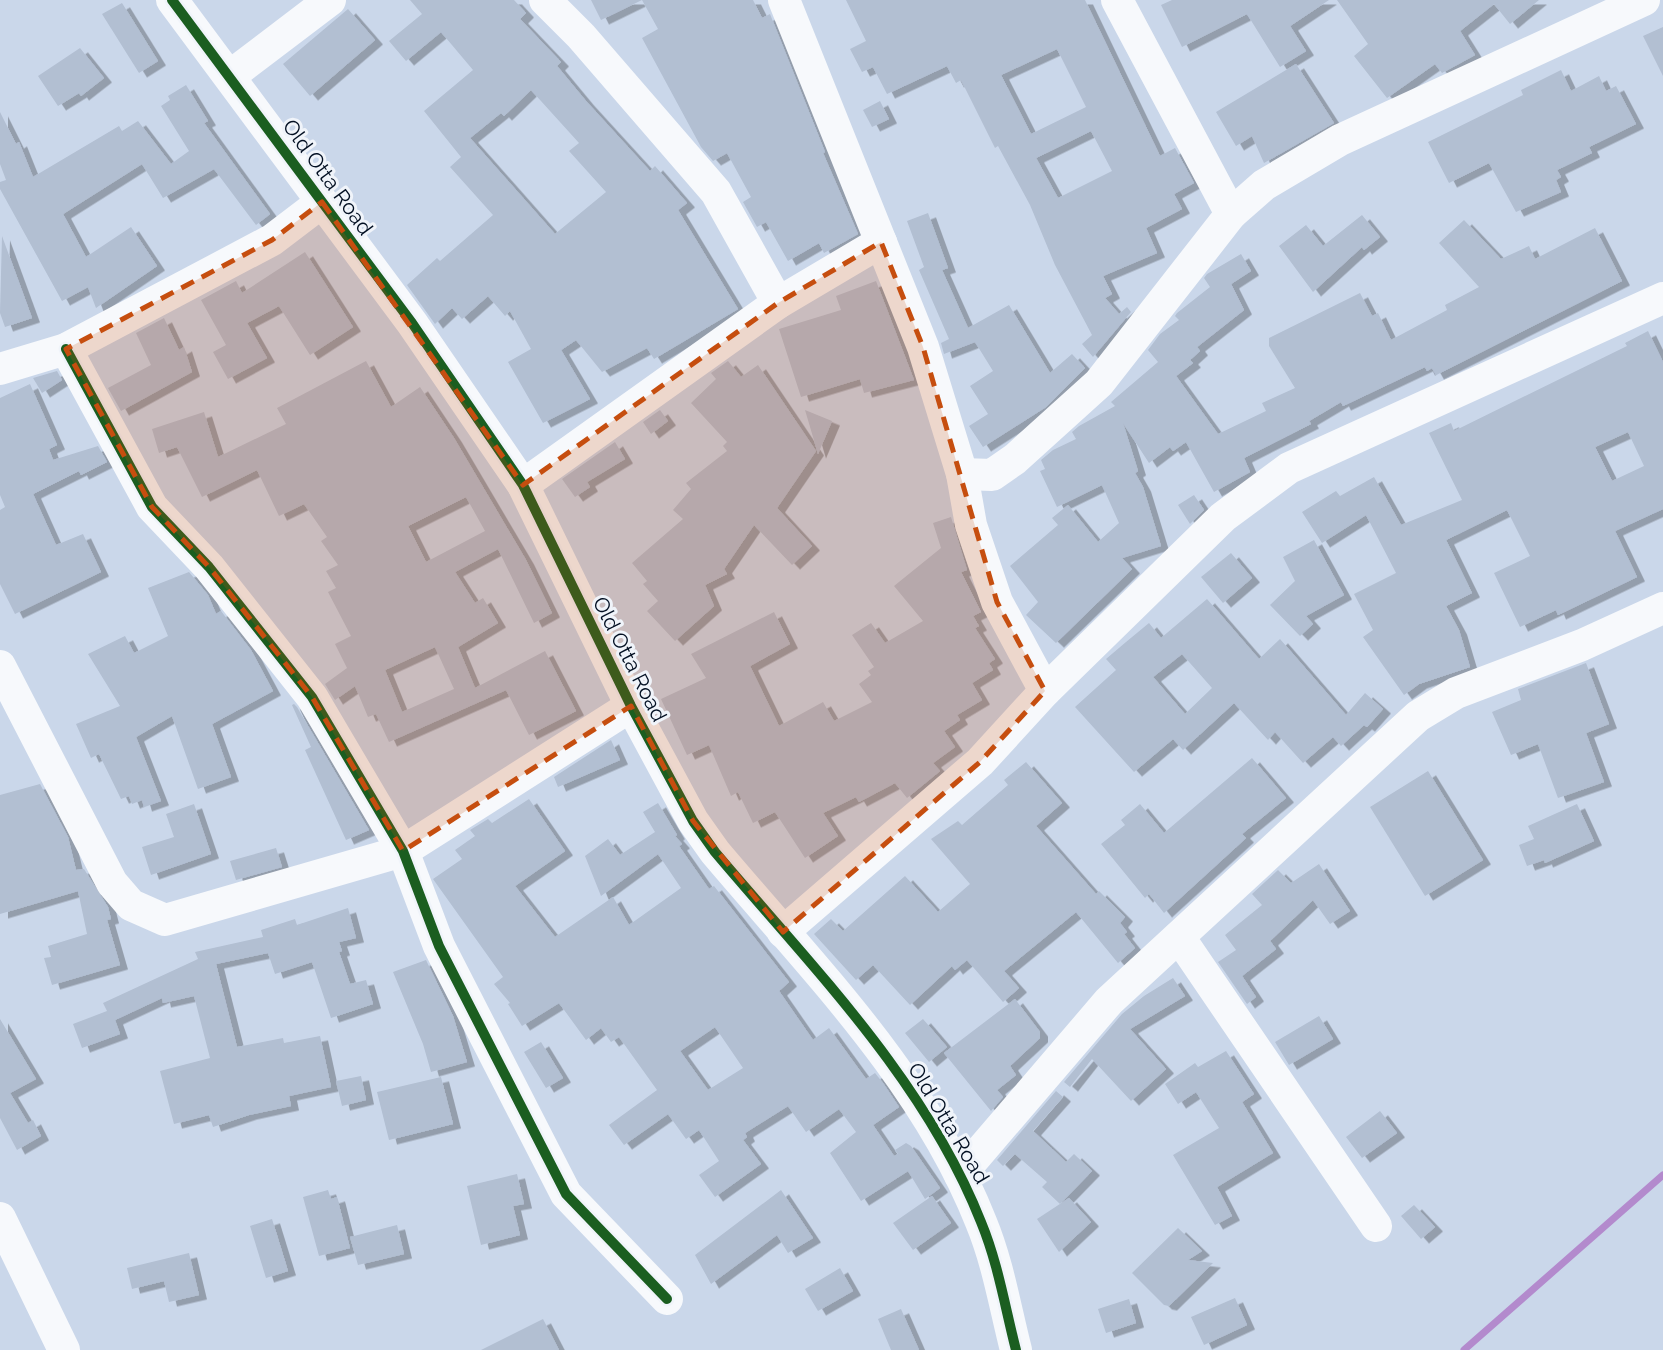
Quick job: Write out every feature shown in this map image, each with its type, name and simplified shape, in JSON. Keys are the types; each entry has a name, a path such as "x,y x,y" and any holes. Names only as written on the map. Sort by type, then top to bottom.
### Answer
{"street":[{"name":"Old Otta Road","path":"172,0 412,323 523,485 631,706 693,821 900,1075 960,1175 993,1256 1016,1350"},
{"path":"230,76 330,0"},
{"path":"545,0 582,36 716,192 778,303"},
{"path":"784,0 923,347 962,474 971,525 997,602 1045,691"},
{"path":"1117,0 1231,214"},
{"path":"962,474 992,475 1015,459 1099,383 1231,214 1264,185 1340,140 1644,0"},
{"path":"0,369 66,349 272,240 322,202"},
{"path":"523,485 778,303 881,242"},
{"path":"783,932 980,762 1045,691 1223,517 1289,468 1663,298"},
{"path":"66,349 152,506 209,567 312,697 403,851 439,946 566,1194 667,1299"},
{"path":"960,1175 1109,1001 1418,716 1456,693 1581,645 1663,608"},
{"path":"0,666 112,883 131,905 165,920 403,851 631,706"},
{"path":"1179,937 1376,1226"},
{"path":"0,1218 64,1350"}],"highlighted area":[{"path":"322,202 523,485 778,303 881,242 923,347 997,602 1045,691 980,762 783,932 693,821 631,706 403,851 312,697 209,567 152,507 66,349 272,240"}],"building":[{"path":"410,0 514,0 526,13 520,19 561,62 557,66 586,101 650,171 655,166 687,203 678,210 738,309 654,359 647,348 602,372 576,340 561,350 590,399 543,423 508,362 531,349 510,311 505,316 488,296 462,319 452,308 435,324 407,285 437,258 440,261 493,215 450,167 461,157 424,111 473,70 441,32 406,61 389,41 422,14","holes":["531,90 579,143 569,151 606,192 555,234 470,138 501,113 504,116"]},
{"path":"591,0 642,0 601,20"},
{"path":"642,0 753,0 762,18 770,14 825,152 823,153 858,234 824,253 819,243 788,261 766,222 757,227 743,202 751,197 727,153 713,161 701,147 642,38 658,29"},
{"path":"846,0 1085,0 1160,156 1175,148 1194,183 1174,194 1182,209 1146,228 1157,253 1103,276 1112,294 1105,298 1119,314 1127,307 1131,312 1093,357 1082,344 1092,335 1055,265 1030,205 998,146 995,148 961,80 956,83 947,66 887,94 873,67 862,72 850,49 866,41","holes":["1057,49 1086,107 1031,134 1001,75","1091,131 1112,171 1058,198 1036,158"]},
{"path":"1172,0 1329,0 1290,26 1306,51 1280,67 1247,14 1182,47 1161,5"},
{"path":"1337,0 1539,0 1510,24 1494,4 1460,31 1475,55 1442,73 1435,64 1387,98 1354,56 1368,44"},
{"path":"122,3 158,61 139,73 102,14"},
{"path":"348,9 375,40 310,96 283,64"},
{"path":"1663,27 1663,76 1643,36"},
{"path":"80,48 104,78 81,96 79,93 58,106 38,76"},
{"path":"1296,64 1334,123 1264,163 1252,136 1236,146 1216,112"},
{"path":"1561,70 1571,91 1599,76 1606,91 1616,86 1636,124 1589,147 1592,153 1557,170 1561,177 1556,180 1561,192 1516,212 1489,163 1449,183 1428,142 1523,95 1521,90"},
{"path":"186,85 208,121 204,123 270,214 256,225 214,169 163,198 142,164 63,214 86,257 131,227 157,266 96,308 88,287 62,301 0,189 0,182 6,180 0,164 0,112 16,144 19,142 33,177 119,126 122,131 138,121 171,164 189,151 161,106 170,100 168,96"},
{"path":"880,101 889,119 872,127 863,110"},
{"path":"928,213 948,268 942,270 968,328 1009,305 1050,373 1072,354 1085,368 1046,407 983,447 969,426 988,414 970,386 993,371 975,342 944,354 941,343 949,339 919,270 924,267 907,221"},
{"path":"1362,215 1380,237 1364,250 1362,247 1313,292 1279,246 1306,225 1323,246"},
{"path":"1464,220 1501,259 1529,246 1535,259 1595,228 1622,281 1436,375 1432,368 1427,371 1425,367 1343,406 1341,402 1309,421 1311,424 1244,458 1250,472 1214,492 1186,442 1173,451 1170,447 1149,463 1123,423 1138,471 1135,473 1143,487 1161,546 1122,558 1132,569 1056,643 1026,615 1038,602 1010,566 1058,525 1052,518 1068,505 1098,542 1119,523 1102,485 1057,507 1040,471 1045,469 1041,460 1053,450 1076,439 1072,432 1115,406 1111,402 1158,362 1148,350 1160,334 1179,320 1175,316 1177,313 1210,287 1204,278 1207,274 1241,254 1251,271 1231,284 1244,310 1197,347 1200,351 1190,360 1193,363 1176,376 1218,434 1266,411 1262,403 1295,388 1269,346 1269,338 1360,293 1372,316 1378,313 1391,340 1447,310 1445,305 1479,287 1439,243"},
{"path":"2,236 32,318 5,327 0,313"},
{"path":"305,252 353,327 310,355 279,306 247,323 267,358 228,379 213,352 226,345 201,300 236,281 242,293"},
{"path":"876,281 914,380 864,393 860,379 801,397 779,329 841,310 836,296"},
{"path":"164,318 179,350 184,347 192,372 121,411 108,388 151,365 136,333"},
{"path":"1648,331 1663,362 1663,509 1615,531 1637,577 1558,615 1556,610 1520,627 1494,573 1530,556 1507,510 1446,540 1472,593 1446,606 1459,630 1470,667 1419,684 1404,695 1363,637 1373,630 1354,594 1396,573 1366,515 1322,543 1302,512 1336,491 1340,496 1374,477 1401,525 1462,500 1429,433 1451,423 1454,431 1627,346 1625,343","holes":["1628,432 1644,466 1612,481 1595,447"]},
{"path":"366,361 391,407 420,387 454,438 526,560 552,613 534,623 498,549 455,572 475,603 483,598 498,623 458,647 475,688 545,651 576,711 529,735 506,690 389,742 376,714 368,717 355,686 335,700 325,684 347,668 335,644 351,636 328,592 336,588 326,571 338,565 321,541 327,537 304,504 279,516 257,470 202,497 177,447 159,453 152,429 204,412 218,457 286,424 277,408","holes":["466,497 485,531 426,562 408,526","435,647 454,689 402,712 385,670"]},
{"path":"728,361 741,377 758,365 816,451 777,508 812,546 792,565 754,525 724,569 727,574 705,585 714,606 675,641 647,611 658,601 643,584 647,581 632,563 683,519 673,510 691,489 686,483 727,451 723,446 727,442 691,403 716,379 711,373"},
{"path":"57,371 62,380 42,393 33,378"},
{"path":"30,384 57,445 49,449 53,460 98,446 107,462 81,475 79,471 33,494 56,545 83,534 101,572 15,614 0,584 0,510 5,507 0,495 0,398"},
{"path":"660,410 668,421 651,434 643,422"},
{"path":"805,410 832,421 818,454"},
{"path":"615,442 625,459 587,482 590,487 575,497 562,479"},
{"path":"1194,495 1204,510 1190,524 1178,505"},
{"path":"951,517 967,570 961,572 981,612 973,616 979,626 975,628 995,659 989,663 993,670 972,683 982,700 957,715 960,720 944,731 955,747 933,763 940,771 907,798 895,783 859,802 856,797 823,813 838,836 805,858 775,812 753,823 738,792 731,796 709,745 687,755 661,699 706,678 691,654 774,612 790,644 750,666 779,726 823,702 834,721 872,702 859,684 871,675 868,671 874,667 852,635 871,623 885,643 923,621 894,586 941,548 933,523"},
{"path":"1314,540 1344,595 1306,616 1313,624 1300,636 1270,605 1295,581 1283,557"},
{"path":"1231,553 1252,578 1223,603 1201,577"},
{"path":"189,572 208,595 216,614 221,611 251,650 273,691 212,724 231,777 198,789 172,716 136,737 161,801 144,807 142,800 132,804 129,796 121,799 99,754 91,758 76,724 120,706 88,654 125,636 134,653 168,636 148,588"},
{"path":"1207,599 1259,659 1280,639 1346,715 1365,693 1383,709 1367,727 1364,725 1341,746 1333,737 1303,763 1275,732 1268,740 1234,703 1183,750 1173,739 1134,772 1075,707 1116,670 1106,659 1149,623 1161,638","holes":["1182,654 1212,688 1185,714 1153,677"]},
{"path":"1586,663 1609,724 1586,733 1604,782 1558,798 1538,744 1511,755 1492,712 1521,700 1518,689"},
{"path":"294,704 369,830 346,840 305,750 311,747 292,705"},
{"path":"611,740 620,760 558,787 554,777"},
{"path":"1252,758 1286,798 1242,834 1246,838 1164,913 1149,894 1145,898 1101,844 1125,825 1121,820 1140,804 1164,833"},
{"path":"1026,762 1062,803 1036,826 1096,894 1099,891 1125,917 1120,923 1127,932 1124,934 1135,948 1118,963 1076,912 1004,971 1019,988 1003,1002 967,960 955,970 952,966 910,1005 873,965 856,980 814,934 831,919 843,931 905,876 938,912 970,884 931,839 958,821 962,825 1008,785 1004,780"},
{"path":"1428,771 1483,860 1425,896 1370,807"},
{"path":"40,784 68,837 76,870 84,869 108,907 111,919 107,920 120,965 52,985 44,958 51,957 48,946 87,934 78,891 0,914 0,795"},
{"path":"529,799 565,851 515,886 555,937 613,897 629,925 681,888 658,854 601,896 585,856 608,839 620,855 655,832 643,812 658,803 682,844 679,846 709,889 714,886 789,982 779,991 813,1040 829,1028 866,1079 875,1073 883,1083 899,1107 873,1125 894,1156 898,1154 895,1150 906,1143 911,1146 940,1188 925,1199 908,1171 861,1201 830,1153 856,1132 839,1109 806,1132 788,1106 745,1133 747,1137 743,1140 761,1164 715,1197 699,1175 719,1161 699,1130 686,1139 668,1114 624,1145 609,1125 657,1090 619,1037 611,1042 601,1028 586,1040 559,1003 522,1026 508,1004 510,1003 494,984 503,977 433,879 462,859 455,850 475,836 470,830 488,819 492,823","holes":["715,1027 743,1068 708,1090 680,1051"]},
{"path":"194,804 211,854 151,875 142,847 174,837 166,814"},
{"path":"1577,804 1594,841 1545,863 1544,860 1527,866 1519,845 1534,839 1528,826"},
{"path":"276,848 282,867 236,880 230,861"},
{"path":"1319,864 1350,911 1330,924 1313,900 1270,941 1276,949 1242,976 1256,997 1247,1004 1218,962 1236,950 1225,935 1262,905 1252,894 1278,870 1291,883"},
{"path":"348,908 356,938 339,942 342,951 339,952 350,984 366,980 373,1004 331,1018 312,962 275,974 268,953 216,964 237,1047 283,1038 284,1043 320,1036 331,1087 289,1096 291,1106 249,1115 213,1127 209,1115 174,1124 160,1071 210,1058 194,996 163,1003 162,998 115,1020 120,1034 82,1048 73,1024 107,1011 103,1003 198,959 195,952 263,937 261,930 295,919 297,925"},
{"path":"426,960 453,1016 467,1062 431,1072 423,1044 393,972"},
{"path":"1173,978 1185,996 1130,1029 1166,1069 1131,1101 1092,1059 1070,1087 1064,1082 1122,1014"},
{"path":"1015,999 1040,1032 1040,1038 1010,1066 1016,1075 997,1090 1003,1097 991,1111 944,1053"},
{"path":"1319,1016 1333,1039 1289,1065 1275,1042"},
{"path":"0,1019 36,1079 10,1093 28,1123 33,1120 41,1136 17,1150 0,1118"},
{"path":"923,1019 947,1047 929,1062 905,1033"},
{"path":"541,1042 563,1078 546,1088 524,1052"},
{"path":"1226,1051 1254,1094 1242,1102 1273,1153 1217,1187 1232,1216 1215,1225 1173,1155 1219,1128 1196,1092 1178,1104 1165,1084 1195,1063 1198,1067"},
{"path":"361,1076 366,1100 342,1106 336,1081"},
{"path":"441,1077 453,1124 389,1140 377,1092"},
{"path":"1056,1091 1063,1097 1033,1131 1066,1162 1074,1154 1092,1171 1060,1204 1042,1187 1047,1182 1015,1154 1003,1166 997,1160"},
{"path":"1380,1111 1397,1133 1362,1158 1346,1137"},
{"path":"517,1174 524,1204 513,1206 520,1235 481,1245 467,1186"},
{"path":"328,1190 331,1199 337,1197 350,1248 319,1256 303,1197"},
{"path":"781,1190 813,1238 788,1253 777,1235 711,1284 695,1255"},
{"path":"932,1196 951,1223 913,1250 893,1223"},
{"path":"1069,1198 1091,1222 1059,1252 1037,1219"},
{"path":"1414,1205 1435,1227 1421,1239 1401,1216"},
{"path":"272,1219 288,1271 266,1278 250,1226"},
{"path":"397,1225 404,1254 358,1265 350,1237"},
{"path":"1178,1228 1202,1251 1188,1260 1213,1263 1169,1306 1164,1305 1132,1273"},
{"path":"189,1253 199,1295 169,1302 164,1281 132,1289 127,1268"},
{"path":"840,1268 853,1291 818,1311 805,1289"},
{"path":"1235,1298 1247,1325 1204,1345 1191,1317"},
{"path":"1129,1299 1136,1323 1106,1333 1098,1309"},
{"path":"901,1309 919,1350 891,1350 878,1319"},
{"path":"543,1319 559,1350 481,1350"}],"waterway":[{"path":"1464,1350 1663,1175"}],"cycle path":[{"path":"172,0 412,323 523,485 631,706 693,821 715,852 863,1027 929,1120 957,1170 981,1222 997,1269 1016,1350"},
{"path":"66,349 152,507 209,567 312,697 403,851 439,946 566,1194 667,1299"}]}
